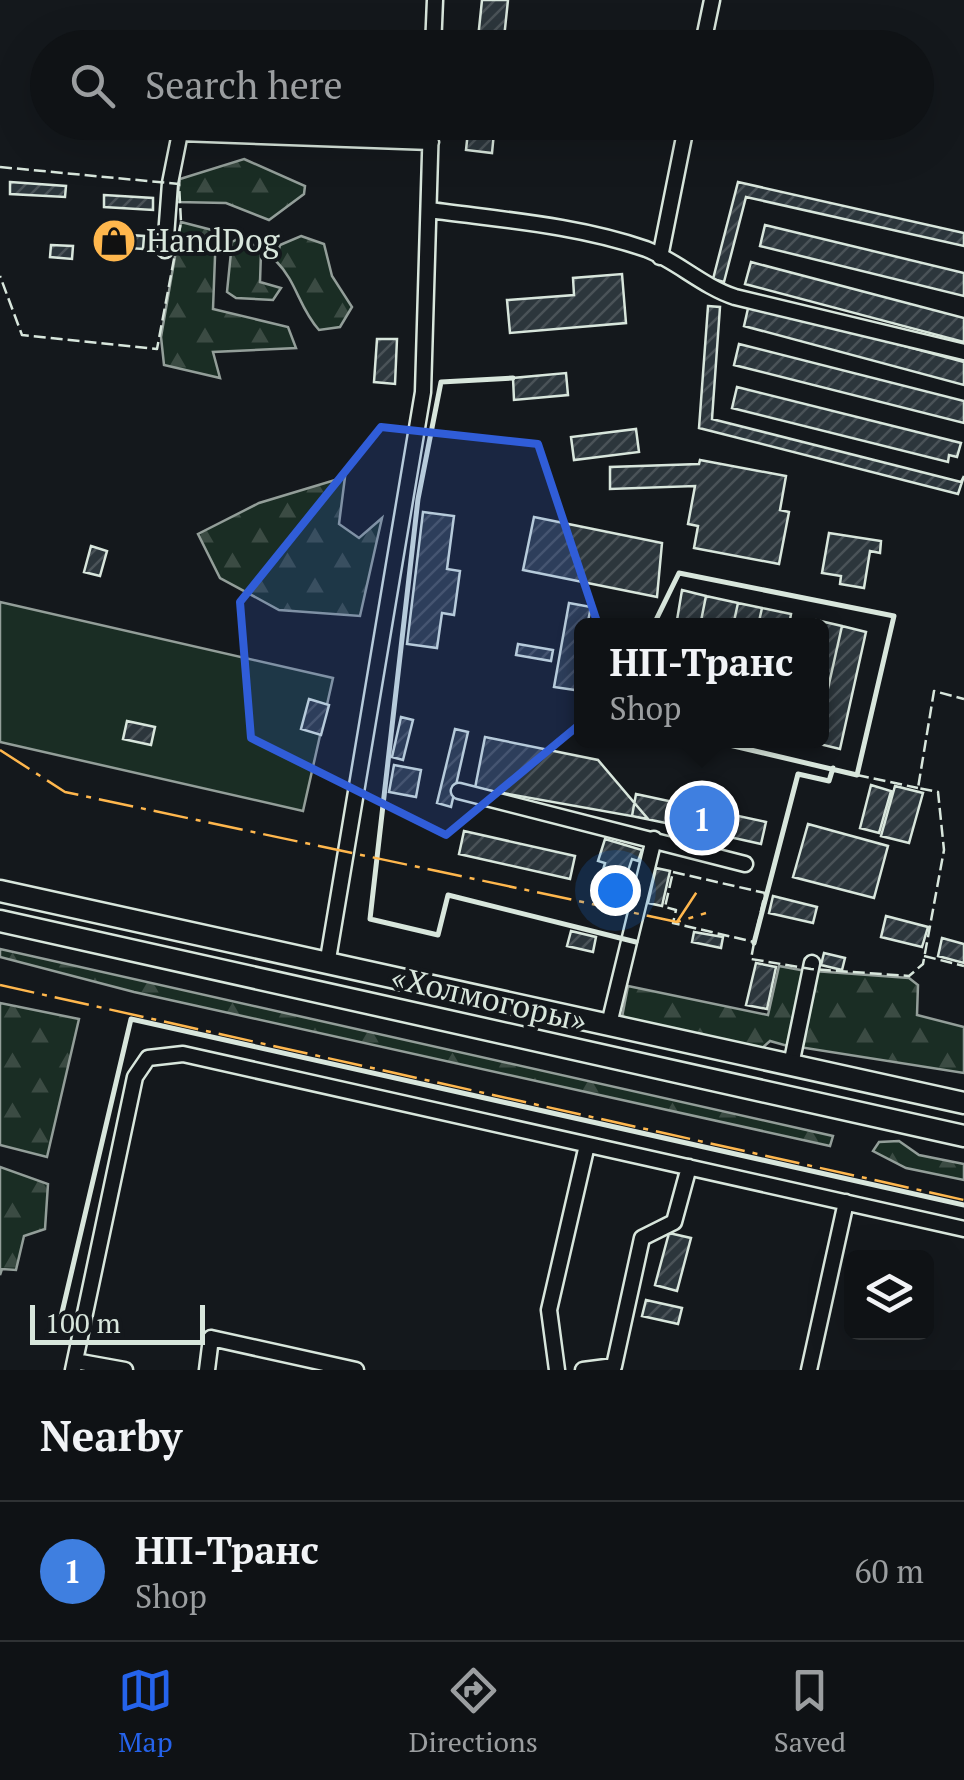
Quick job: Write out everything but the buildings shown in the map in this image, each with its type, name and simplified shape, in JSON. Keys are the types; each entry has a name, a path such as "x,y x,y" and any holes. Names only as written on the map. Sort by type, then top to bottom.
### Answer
{"highway":[{"name":"«Холмогоры»","path":"0,892 964,1104"},
{"name":"«Холмогоры»","path":"0,921 964,1136"}],"street":[{"path":"434,30 435,0"},
{"path":"706,30 712,0"},
{"path":"165,250 170,183 179,140"},
{"path":"326,964 423,392 431,142 375,140"},
{"path":"660,256 683,140"},
{"path":"430,210 594,232 660,256 710,289 964,352"},
{"path":"459,791 745,864"},
{"path":"609,1024 654,839"},
{"path":"791,1065 812,963"},
{"path":"125,1370 74,1365 135,1077 148,1058 183,1054 964,1229"},
{"path":"557,1370 549,1310 587,1144"},
{"path":"583,1370 614,1366 642,1238 674,1222 690,1168"},
{"path":"809,1370 846,1202"},
{"path":"207,1370 212,1338 356,1370"}],"highlighted area":[{"path":"381,427 538,444 620,691 446,835 251,738 240,602"}],"green space":[{"path":"244,159 305,186 304,194 269,220 226,203 177,202 180,179"},
{"path":"181,222 216,231 213,309 288,327 296,348 213,352 220,378 164,365 161,337"},
{"path":"243,236 261,252 260,282 281,288 273,300 236,298 227,292 232,242"},
{"path":"301,236 324,244 332,276 352,307 340,327 319,330 276,261 280,245"},
{"path":"345,477 339,524 359,538 382,518 360,616 279,610 220,578 198,534 259,503"},
{"path":"0,602 333,678 303,811 0,742"},
{"path":"0,949 833,1136 830,1146 134,992 0,957"},
{"path":"779,966 806,971 791,1047 770,1041 761,1049 622,1017 628,986 768,1015"},
{"path":"814,971 909,978 918,985 917,1015 964,1027 964,1073 799,1047"},
{"path":"0,1003 79,1019 47,1157 0,1145"},
{"path":"899,1141 919,1155 964,1164 964,1180 906,1168 873,1151 879,1142"},
{"path":"0,1167 48,1184 45,1229 24,1236 16,1270 2,1269 0,1275"}],"fence":[{"path":"0,167 179,184 181,222 157,349 22,335 0,276"},
{"path":"754,943 751,959 811,969 909,976 923,964 944,850 938,792 918,788 934,691 964,699"},
{"path":"857,775 918,788"},
{"path":"673,872 765,893 754,942 673,923 676,910 665,907 673,872"},
{"path":"924,956 964,966"}],"wall":[{"path":"513,378 441,382 418,499 370,919 438,935 448,895 636,942"},
{"path":"657,618 679,573 894,616 857,775 742,748"},
{"path":"754,943 798,774 829,781 833,768"},
{"path":"60,1321 131,1019 964,1205"}],"power":[{"path":"0,750 65,792 677,922 706,913"},
{"path":"677,922 700,887"},
{"path":"0,985 964,1200"}],"place":[{"name":"HandDog","path":"114,241"},
{"name":"НП-Транс","path":"702,818"}]}
